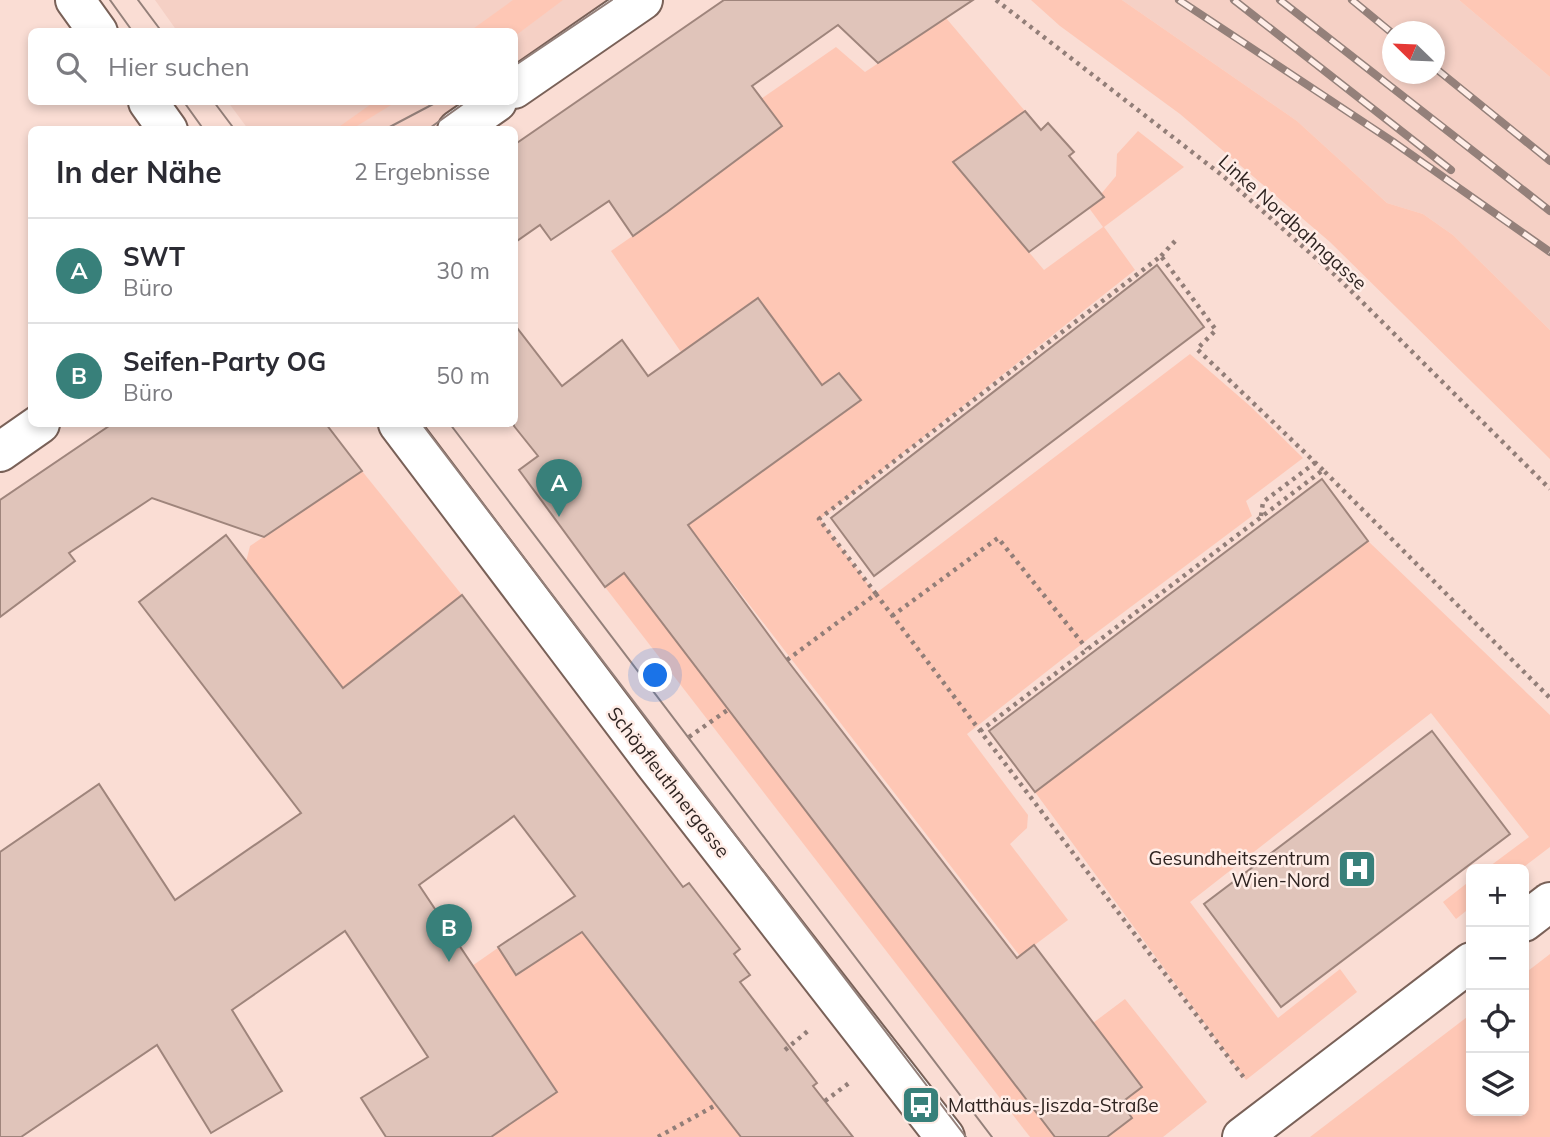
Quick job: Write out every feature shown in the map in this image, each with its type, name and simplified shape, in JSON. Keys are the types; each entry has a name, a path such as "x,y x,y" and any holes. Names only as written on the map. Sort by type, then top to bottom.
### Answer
{"street":[{"path":"75,0 94,28"},
{"path":"518,86 643,0"},
{"path":"150,105 165,126"},
{"path":"463,126 493,105"},
{"path":"0,452 36,427"},
{"name":"Schöpfleuthnergasse","path":"400,427 654,763 945,1137"},
{"path":"1529,918 1550,902"},
{"path":"1254,1127 1466,966"}],"path":[{"name":"Linke Nordbahngasse","path":"996,0 1254,203 1335,275 1550,489"},
{"path":"1178,238 1161,256 819,519 980,732 1254,1127"},
{"path":"1161,256 1216,330 1197,349 1324,470 1550,698"},
{"path":"1261,517 1262,502 1316,463"},
{"path":"980,732 1324,470"},
{"path":"892,616 999,538 1087,649"},
{"path":"787,660 876,594"},
{"path":"696,732 729,709"},
{"path":"658,1137 716,1105"}],"shaded area":[{"path":"155,0 607,0 518,66 518,28 175,28"},
{"path":"513,0 563,0 518,34 518,28 474,28"},
{"path":"1031,0 1122,0 1297,121 1387,203 1423,214 1453,235 1550,330 1550,459 1330,242 1180,114 1060,26"},
{"path":"1122,0 1459,0 1550,77 1550,330 1453,235 1423,214 1387,203 1297,121"},
{"path":"1459,0 1550,0 1550,77"},
{"path":"946,18 1025,111 953,162 1044,270 1103,227 1089,208 1104,198 1101,194 1116,176 1117,154 1138,131 1184,167 1104,227 1135,270 820,519 875,594 1190,354 1250,406 1303,458 1246,501 1252,516 967,734 1028,815 1027,828 1010,844 1068,920 1020,956 688,525 860,400 840,373 821,385 758,298 681,352 611,251 667,212 635,164 719,173 782,126 761,99 836,47 865,72"},
{"path":"230,105 465,105 436,126 246,126"},
{"path":"370,105 391,105 357,126 340,126"},
{"path":"362,471 462,595 343,688 246,562 250,546"},
{"path":"1368,541 1550,715 1550,847 1528,864 1493,864 1529,837 1431,713 1190,902 1278,1018 1340,969 1357,992 1246,1080 1035,792"},
{"path":"624,573 1055,1137 1030,1137 605,587"},
{"path":"1466,884 1466,911 1456,919 1443,902"},
{"path":"575,896 582,932 741,1137 491,1137 472,966 525,929 543,957 566,943 547,914"},
{"path":"1550,954 1550,1137 1310,1137 1466,1018 1466,1116 1529,1116 1529,970"},
{"path":"1125,999 1207,1102 1163,1137 1107,1137 1131,1118 1121,1103 1142,1087 1093,1023"}],"building":[{"path":"724,0 973,0 878,63 838,25 752,86 782,126 633,236 609,201 551,240 540,225 518,240 518,142"},
{"path":"1025,111 1041,130 1048,123 1074,152 1069,156 1104,197 1029,252 953,162"},
{"path":"1157,265 1204,327 874,576 831,518"},
{"path":"758,298 822,385 839,373 861,400 688,525 787,660 1017,958 1034,945 1142,1087 1121,1103 1132,1118 1107,1137 1055,1137 624,573 605,587 519,470 538,456 515,427 518,427 518,329 562,386 622,340 648,376"},
{"path":"108,427 328,427 362,471 264,537 152,498 69,553 75,561 0,617 0,500"},
{"path":"1322,479 1368,541 1035,792 989,731"},
{"path":"226,535 343,688 462,595 683,887 689,883 740,949 734,954 750,975 740,982 817,1083 813,1086 853,1137 741,1137 582,932 516,975 498,947 575,896 514,816 419,885 557,1092 491,1137 386,1137 361,1098 428,1057 345,931 232,1010 282,1091 211,1133 157,1045 21,1137 0,1137 0,852 99,784 175,900 301,813 139,602"},
{"name":"Gesundheitszentrum Wien-Nord","path":"1432,731 1510,834 1470,864 1466,864 1466,867 1281,1007 1204,904"}],"tram line":[{"path":"110,0 130,28"},
{"path":"138,0 159,28"},
{"path":"518,63 612,0"},
{"path":"186,105 201,126"},
{"path":"216,105 232,126"},
{"path":"392,126 431,105"},
{"path":"433,126 462,105"},
{"path":"424,427 966,1137"},
{"path":"452,427 992,1137"}],"railway":[{"path":"1179,0 1392,141 1550,252"},
{"path":"1234,0 1451,170"},
{"path":"1280,0 1550,211"},
{"path":"1352,0 1382,25"},
{"path":"1445,76 1550,161"}],"place":[{"name":"SWT","path":"559,517"},
{"name":"Gesundheitszentrum Wien-Nord","path":"1357,869"},
{"name":"Seifen-Party OG","path":"449,962"},
{"name":"Matthäus-Jiszda-Straße","path":"921,1105"}]}
